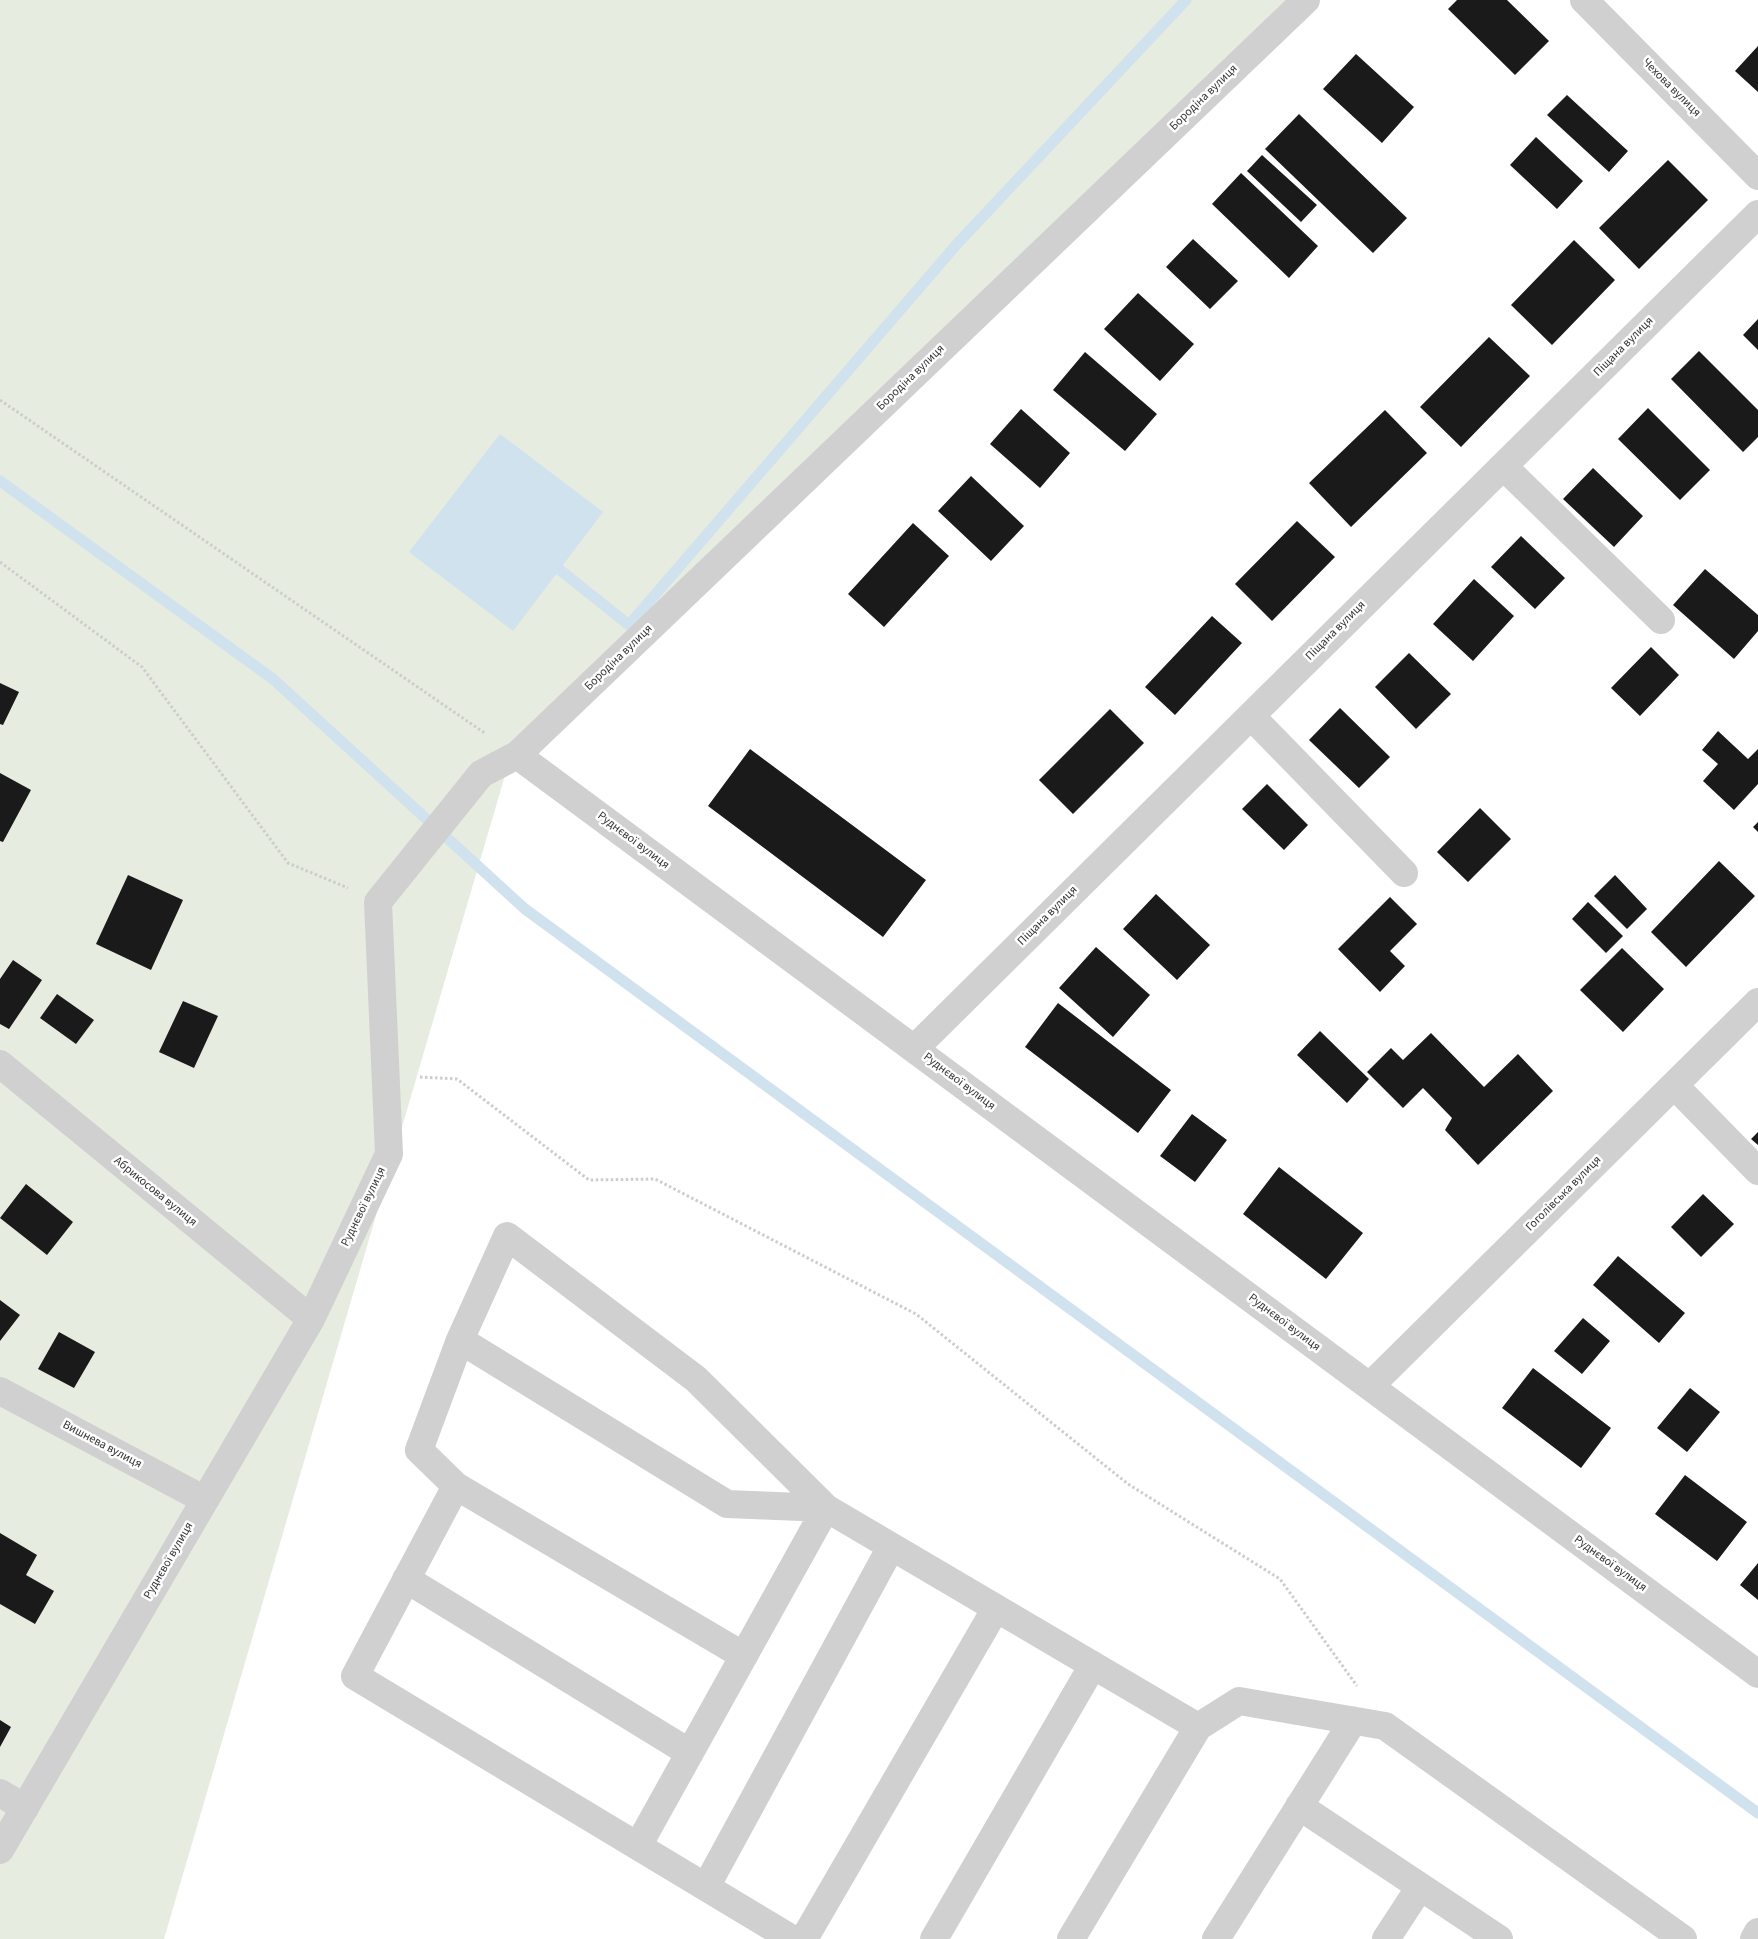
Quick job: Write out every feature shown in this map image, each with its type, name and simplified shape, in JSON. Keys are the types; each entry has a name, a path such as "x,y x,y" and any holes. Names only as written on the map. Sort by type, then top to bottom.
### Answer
{"street":[{"name":"Бородіна вулиця","path":"517,755 1306,0"},
{"name":"Чехова вулиця","path":"1584,0 1758,176"},
{"name":"Піщана вулиця","path":"914,1049 1758,214"},
{"path":"1503,466 1661,620"},
{"path":"1251,716 1404,872"},
{"path":"378,902 481,774 517,755"},
{"name":"Руднєвої вулиця","path":"517,755 1758,1674"},
{"name":"Руднєвої вулиця","path":"0,1850 311,1319 389,1154 378,902"},
{"name":"Гоголівська вулиця","path":"1370,1386 1758,1002"},
{"name":"Абрикосова вулиця","path":"0,1064 311,1319"},
{"path":"1674,1085 1758,1171"},
{"path":"744,1656 456,1486 419,1450 460,1340 507,1236 696,1379 826,1508 1198,1727"},
{"path":"460,1340 728,1504 826,1508"},
{"name":"Вишнева вулиця","path":"0,1391 204,1500"},
{"path":"456,1486 355,1676 792,1939"},
{"path":"638,1846 826,1508"},
{"path":"706,1887 892,1547"},
{"path":"406,1579 690,1753"},
{"path":"804,1939 996,1608"},
{"path":"934,1939 1093,1665"},
{"path":"1071,1939 1198,1727 1239,1701 1385,1726 1683,1939"},
{"path":"1216,1939 1353,1721"},
{"path":"0,1794 25,1808"},
{"path":"1299,1806 1499,1939"},
{"path":"1386,1939 1420,1887"},
{"path":"1754,1939 1758,1932"}],"path":[{"path":"0,400 517,755"},
{"path":"0,562 142,667 288,863 378,902"},
{"path":"386,1074 457,1079 589,1180 655,1179 916,1314 1128,1484 1280,1579 1385,1726"}],"shaded area":[{"path":"0,0 1304,0 513,748 164,1939 0,1939"}],"water":[{"path":"500,434 603,512 513,631 409,552"}],"building":[{"path":"1457,0 1507,0 1549,41 1515,75 1448,9"},
{"path":"1758,46 1758,92 1735,71"},
{"path":"1356,54 1414,107 1382,143 1323,89"},
{"path":"1567,95 1628,151 1609,172 1547,115"},
{"path":"1299,114 1407,218 1373,253 1265,149"},
{"path":"1536,137 1583,181 1557,209 1510,165"},
{"path":"1262,155 1317,205 1301,222 1247,171"},
{"path":"1668,160 1708,200 1639,269 1599,228"},
{"path":"1241,173 1318,246 1289,278 1212,204"},
{"path":"1193,239 1238,281 1210,309 1166,267"},
{"path":"1574,240 1615,280 1552,345 1511,305"},
{"path":"1138,293 1194,344 1160,381 1104,329"},
{"path":"1758,319 1758,350 1743,335"},
{"path":"1489,337 1530,376 1461,447 1420,407"},
{"path":"1699,351 1758,410 1758,437 1743,452 1671,379"},
{"path":"1085,352 1157,414 1125,451 1053,390"},
{"path":"1648,408 1710,470 1680,500 1618,439"},
{"path":"1021,409 1070,453 1040,488 990,444"},
{"path":"1385,410 1427,453 1351,527 1309,483"},
{"path":"1593,468 1643,516 1614,547 1563,499"},
{"path":"971,476 1024,526 991,561 938,511"},
{"path":"1297,521 1335,557 1272,621 1235,584"},
{"path":"913,523 949,556 884,627 848,594"},
{"path":"1521,536 1565,578 1535,609 1491,567"},
{"path":"1705,569 1758,615 1758,631 1734,659 1673,605"},
{"path":"1474,579 1514,616 1473,661 1433,624"},
{"path":"1212,616 1242,643 1175,715 1145,687"},
{"path":"1651,647 1679,675 1640,716 1611,688"},
{"path":"1409,653 1451,694 1416,729 1375,687"},
{"path":"0,683 19,692 3,725 0,724"},
{"path":"1340,708 1390,757 1359,788 1309,740"},
{"path":"1110,709 1144,743 1073,814 1039,780"},
{"path":"1718,731 1748,759 1758,749 1758,784 1734,810 1703,781 1718,764 1702,750"},
{"path":"750,749 926,880 883,937 708,806"},
{"path":"0,773 31,790 3,842 0,841"},
{"path":"1267,784 1308,825 1284,850 1242,809"},
{"path":"1480,808 1511,839 1468,882 1437,852"},
{"path":"1758,822 1758,832 1753,827"},
{"path":"1719,861 1755,896 1686,967 1651,932"},
{"path":"128,875 183,900 151,970 96,944"},
{"path":"1615,875 1647,909 1627,929 1594,896"},
{"path":"1156,894 1210,945 1177,980 1123,929"},
{"path":"1390,897 1417,924 1390,951 1405,966 1380,992 1338,949"},
{"path":"1588,902 1623,936 1606,953 1572,919"},
{"path":"1096,947 1150,995 1113,1037 1059,988"},
{"path":"1622,948 1664,989 1623,1032 1580,990"},
{"path":"13,960 42,980 9,1029 0,1024 0,979"},
{"path":"57,994 94,1020 76,1044 40,1018"},
{"path":"183,1001 218,1016 194,1068 159,1052"},
{"path":"1058,1003 1171,1090 1138,1133 1025,1047"},
{"path":"1320,1031 1369,1079 1347,1103 1297,1055"},
{"path":"1431,1033 1484,1087 1518,1054 1553,1091 1478,1165 1445,1130 1452,1118 1423,1088 1403,1108 1367,1072 1391,1048 1403,1060"},
{"path":"1192,1114 1227,1140 1195,1182 1160,1156"},
{"path":"1758,1132 1758,1145 1751,1139"},
{"path":"1279,1167 1363,1233 1326,1279 1243,1214"},
{"path":"26,1184 73,1222 47,1255 0,1218"},
{"path":"1703,1194 1734,1224 1701,1257 1671,1227"},
{"path":"1618,1256 1685,1313 1659,1343 1593,1285"},
{"path":"0,1300 20,1315 0,1341"},
{"path":"1583,1318 1610,1341 1582,1374 1554,1351"},
{"path":"59,1332 95,1352 74,1388 38,1369"},
{"path":"1533,1368 1611,1428 1581,1468 1502,1408"},
{"path":"1690,1388 1720,1412 1687,1452 1657,1428"},
{"path":"1685,1475 1747,1522 1717,1561 1655,1514"},
{"path":"0,1533 37,1555 26,1575 54,1591 35,1624 0,1604"},
{"path":"1758,1563 1758,1600 1740,1585"},
{"path":"0,1720 11,1727 0,1747"}],"waterway":[{"path":"560,570 629,625 957,244 1186,0"},
{"path":"0,481 273,679 525,909 1758,1813"}]}
